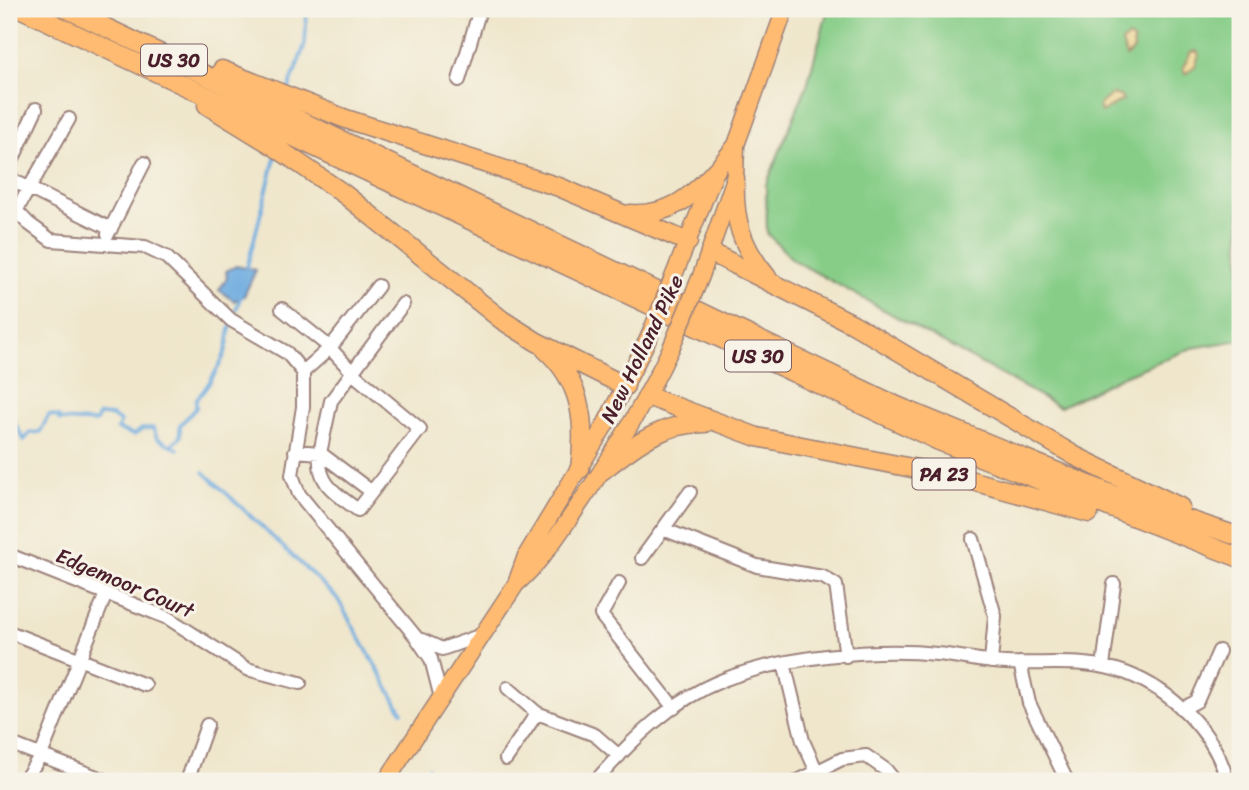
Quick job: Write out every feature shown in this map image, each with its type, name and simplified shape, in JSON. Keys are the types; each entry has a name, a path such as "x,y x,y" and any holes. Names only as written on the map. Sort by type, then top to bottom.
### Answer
{"highway":[{"name":"US 30","path":"22,9 135,62 282,122 897,406 1111,494 1240,536"},
{"name":"US 30","path":"67,9 282,122 939,441 1240,559"},
{"path":"78,9 282,122 559,187 688,242"},
{"path":"282,122 370,214 488,310 537,342 625,386"},
{"path":"623,214 647,214 672,208 692,196 716,170"},
{"path":"735,178 734,207 741,236 752,259 771,282"},
{"path":"710,252 900,351 1075,456 1240,536"},
{"path":"537,342 558,363 576,392 583,421 580,469"},
{"name":"PA 23","path":"647,396 715,423 779,443 995,486 1240,559"},
{"path":"603,470 656,432 685,424 715,423"}],"main road":[{"name":"New Holland Pike","path":"516,584 538,564 603,470 647,396 671,348 701,276 735,178 736,145 785,9"},
{"name":"New Holland Pike","path":"386,781 516,584 526,556 580,469 649,337 716,170 736,145"},
{"path":"688,242 710,252"},
{"name":"PA 23","path":"625,386 647,396"}],"street":[{"path":"459,80 480,9"},
{"path":"36,108 9,168 12,180 111,229"},
{"path":"69,119 30,189 13,207 51,240 145,247 166,257 231,320 287,353 303,372 303,407 292,475 299,494 416,637 438,674 441,698"},
{"path":"104,244 144,163"},
{"path":"303,372 330,348 378,286"},
{"path":"282,309 330,348 351,371 420,429 358,510 325,485 318,469 331,401 351,371 403,304"},
{"path":"295,451 320,453 372,492"},
{"path":"642,558 690,492"},
{"path":"663,529 757,566 822,577 836,585 846,656"},
{"path":"973,540 995,616 991,662"},
{"name":"Edgemoor Court","path":"9,555 177,623 247,669 300,683"},
{"path":"619,583 601,615 674,708"},
{"path":"1103,666 1114,584"},
{"path":"24,781 41,755 106,594"},
{"path":"9,632 145,685"},
{"path":"416,637 431,647 442,649 483,635"},
{"path":"1182,709 1197,701 1219,651"},
{"path":"596,781 619,756 674,708 722,680 785,663 846,656 916,653 991,662 1065,662 1103,666 1147,683 1182,709 1212,746 1227,781"},
{"path":"785,663 799,730 818,776"},
{"path":"1020,663 1029,703 1067,781"},
{"path":"508,688 537,713 595,735 619,756"},
{"path":"506,759 537,713"},
{"path":"187,781 207,724"},
{"path":"9,743 107,781"},
{"path":"798,781 818,776 842,760 866,757 886,770 895,781"}],"green space":[{"path":"828,9 1240,9 1240,340 1192,348 1121,377 1060,407 793,260 767,233 766,185 807,85"}],"sand":[{"path":"1128,37 1133,40 1134,50 1126,57 1122,42"},
{"path":"1197,51 1199,55 1195,66 1185,74 1183,67 1191,52"},
{"path":"1112,94 1123,100 1101,112 1099,105"}],"water":[{"path":"236,266 256,270 244,296 234,301 219,290 227,278 226,271"}],"waterway":[{"path":"288,91 305,44 307,9"},
{"path":"246,271 276,154"},
{"path":"236,310 241,296"},
{"path":"172,444 180,437 180,425 196,408 196,399 219,366 226,351 232,324"},
{"path":"9,423 15,423 24,440 30,433 40,432 49,415 59,417 59,420 96,422 99,415 112,416 121,422 117,429 134,435 142,429 153,428 157,438 178,449"},
{"path":"204,472 337,598 402,712"},
{"path":"428,768 439,781"}]}
